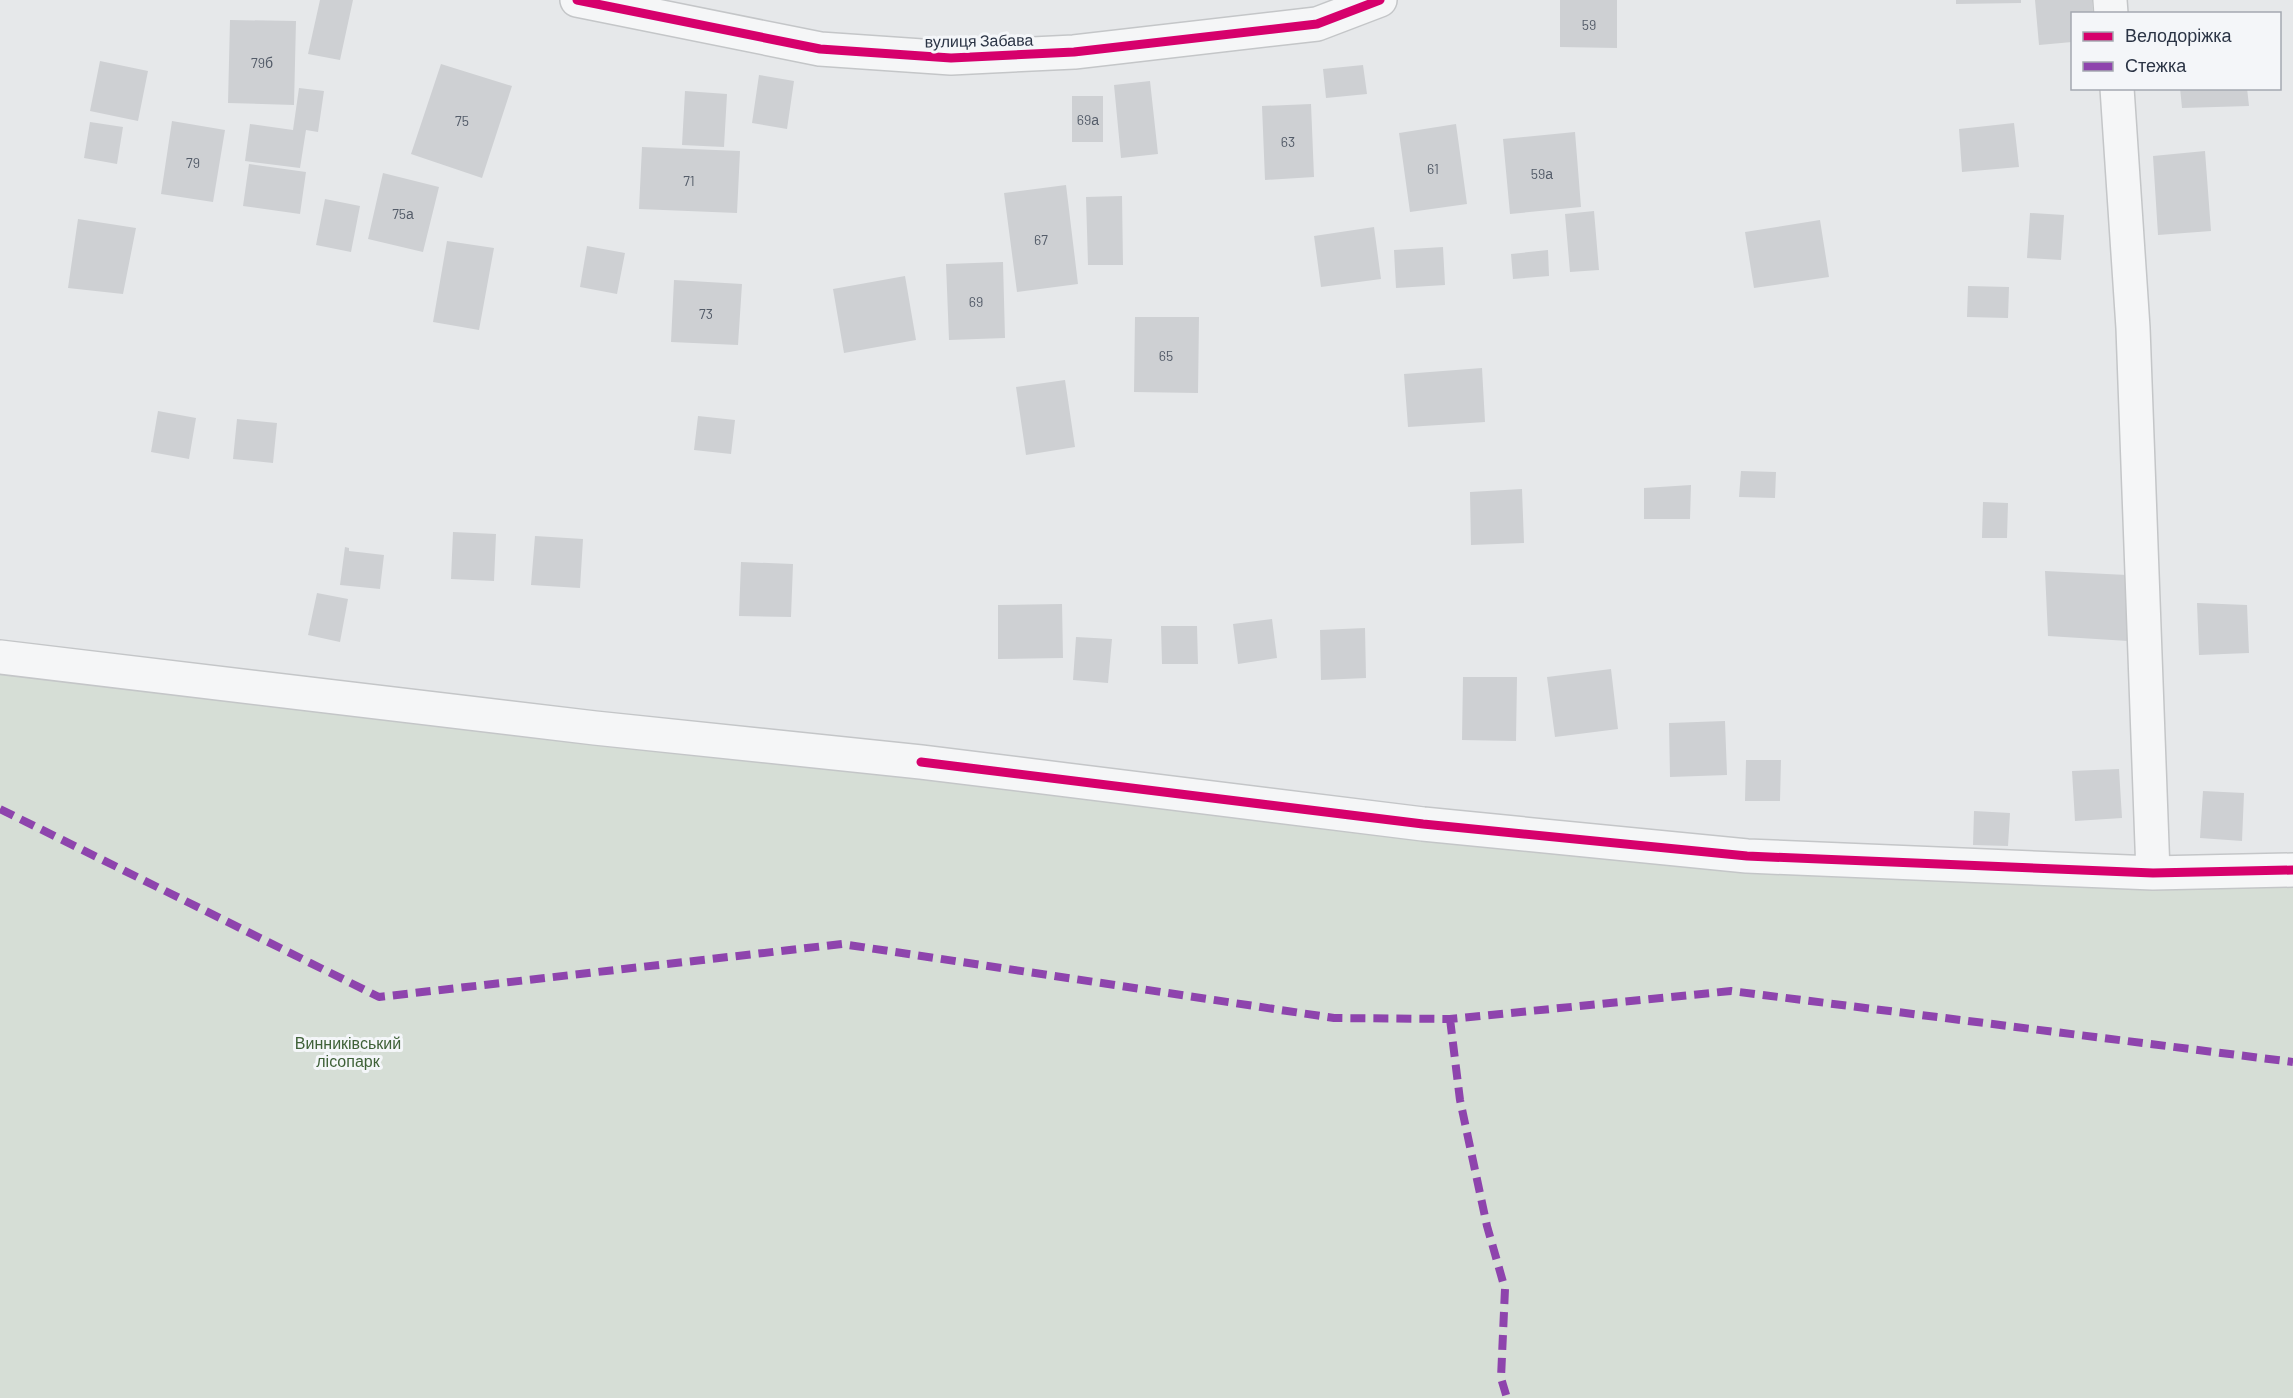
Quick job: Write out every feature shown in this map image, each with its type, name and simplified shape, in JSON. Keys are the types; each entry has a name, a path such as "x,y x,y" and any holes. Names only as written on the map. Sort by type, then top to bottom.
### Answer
{"street":[{"name":"вулиця Забава","path":"577,0 820,49 951,58 1074,52 1380,0"},
{"path":"2116,90 2133,328 2153,873"},
{"path":"0,657 595,728 921,762 1422,824 1747,856 2153,873 2293,870"}],"green space":[{"name":"Винниківський лісопарк","path":"0,658 1933,874 2293,861 2293,1398 0,1398"}],"building":[{"path":"320,0 353,0 340,60 308,54"},
{"path":"1560,0 1617,0 1617,48 1560,47"},
{"path":"1956,0 2021,0 2021,3 1956,4"},
{"path":"2035,0 2092,0 2093,12 2071,12 2071,42 2039,45"},
{"path":"230,20 296,21 294,105 228,103"},
{"path":"100,61 148,71 138,121 90,111"},
{"path":"441,64 512,86 482,178 411,154"},
{"path":"1363,65 1367,94 1326,98 1323,69"},
{"path":"759,75 794,81 787,129 752,123"},
{"path":"1150,81 1158,154 1121,158 1114,85"},
{"path":"299,88 324,91 318,132 306,130 300,168 245,161 250,124 293,130"},
{"path":"2180,90 2247,90 2249,106 2182,108"},
{"path":"685,91 727,94 724,147 682,145"},
{"path":"1072,96 1103,96 1103,142 1072,142"},
{"path":"1311,104 1314,177 1265,180 1262,106"},
{"path":"172,121 225,130 213,202 161,194"},
{"path":"90,122 123,127 117,164 84,158"},
{"path":"2014,123 2019,167 1962,172 1959,129"},
{"path":"1456,124 1467,204 1410,212 1399,133"},
{"path":"1575,132 1581,207 1510,214 1503,139"},
{"path":"642,147 740,151 737,213 639,209"},
{"path":"2205,151 2211,231 2158,235 2153,156"},
{"path":"249,164 306,172 300,214 243,206"},
{"path":"383,173 439,187 423,252 368,239"},
{"path":"1066,185 1078,284 1017,292 1004,193"},
{"path":"1122,196 1123,265 1088,265 1086,197"},
{"path":"325,199 360,206 351,252 316,245"},
{"path":"1594,211 1599,270 1570,272 1565,214"},
{"path":"2030,213 2064,215 2061,260 2027,258"},
{"path":"78,219 136,228 123,294 68,288"},
{"path":"1820,220 1829,277 1754,288 1745,232"},
{"path":"1374,227 1381,279 1321,287 1314,236"},
{"path":"447,241 494,248 479,330 433,322"},
{"path":"587,246 625,253 617,294 580,287"},
{"path":"1443,247 1445,285 1396,288 1394,250"},
{"path":"1548,250 1549,276 1513,279 1511,254"},
{"path":"1003,262 1005,338 949,340 946,264"},
{"path":"905,276 916,340 844,353 833,289"},
{"path":"674,280 742,284 738,345 671,342"},
{"path":"1968,286 2009,287 2008,318 1967,317"},
{"path":"1135,317 1199,317 1198,393 1134,392"},
{"path":"1482,368 1485,422 1408,427 1404,374"},
{"path":"1065,380 1075,447 1026,455 1016,387"},
{"path":"158,411 196,418 189,459 151,452"},
{"path":"698,416 735,420 731,454 694,450"},
{"path":"237,419 277,423 273,463 233,459"},
{"path":"1741,471 1776,472 1775,498 1739,497"},
{"path":"1691,485 1690,519 1644,519 1644,488"},
{"path":"1522,489 1524,543 1471,545 1470,492"},
{"path":"1983,502 2008,503 2007,538 1982,538"},
{"path":"453,532 496,534 494,581 451,579"},
{"path":"535,536 583,539 580,588 531,585"},
{"path":"345,547 349,548 349,551 384,555 380,589 340,585"},
{"path":"741,562 793,564 791,617 739,616"},
{"path":"2045,571 2127,575 2128,641 2048,636"},
{"path":"317,593 348,599 340,642 308,635"},
{"path":"2197,603 2247,605 2249,653 2199,655"},
{"path":"1062,604 1063,658 998,659 998,605"},
{"path":"1272,619 1277,658 1238,664 1233,624"},
{"path":"1161,626 1197,626 1198,664 1162,664"},
{"path":"1365,628 1366,678 1321,680 1320,630"},
{"path":"1076,637 1112,639 1108,683 1073,680"},
{"path":"1611,669 1618,729 1555,737 1547,677"},
{"path":"1463,677 1517,677 1516,741 1462,740"},
{"path":"1725,721 1727,775 1670,777 1669,723"},
{"path":"1746,760 1781,760 1780,801 1745,801"},
{"path":"2119,769 2122,818 2075,821 2072,771"},
{"path":"2203,791 2244,793 2242,841 2200,838"},
{"path":"1974,811 2010,813 2008,846 1973,845"}],"marked path":[{"path":"0,809 379,997 842,944 1334,1018 1450,1019 1731,991 2293,1062"},
{"path":"1450,1019 1460,1100 1487,1226 1505,1289 1501,1378 1507,1398"}],"cycle path":[{"path":"577,0 820,49 951,58 1074,52 1317,24 1380,0"},
{"path":"921,762 1423,824 1747,856 2153,873 2293,870"}]}
